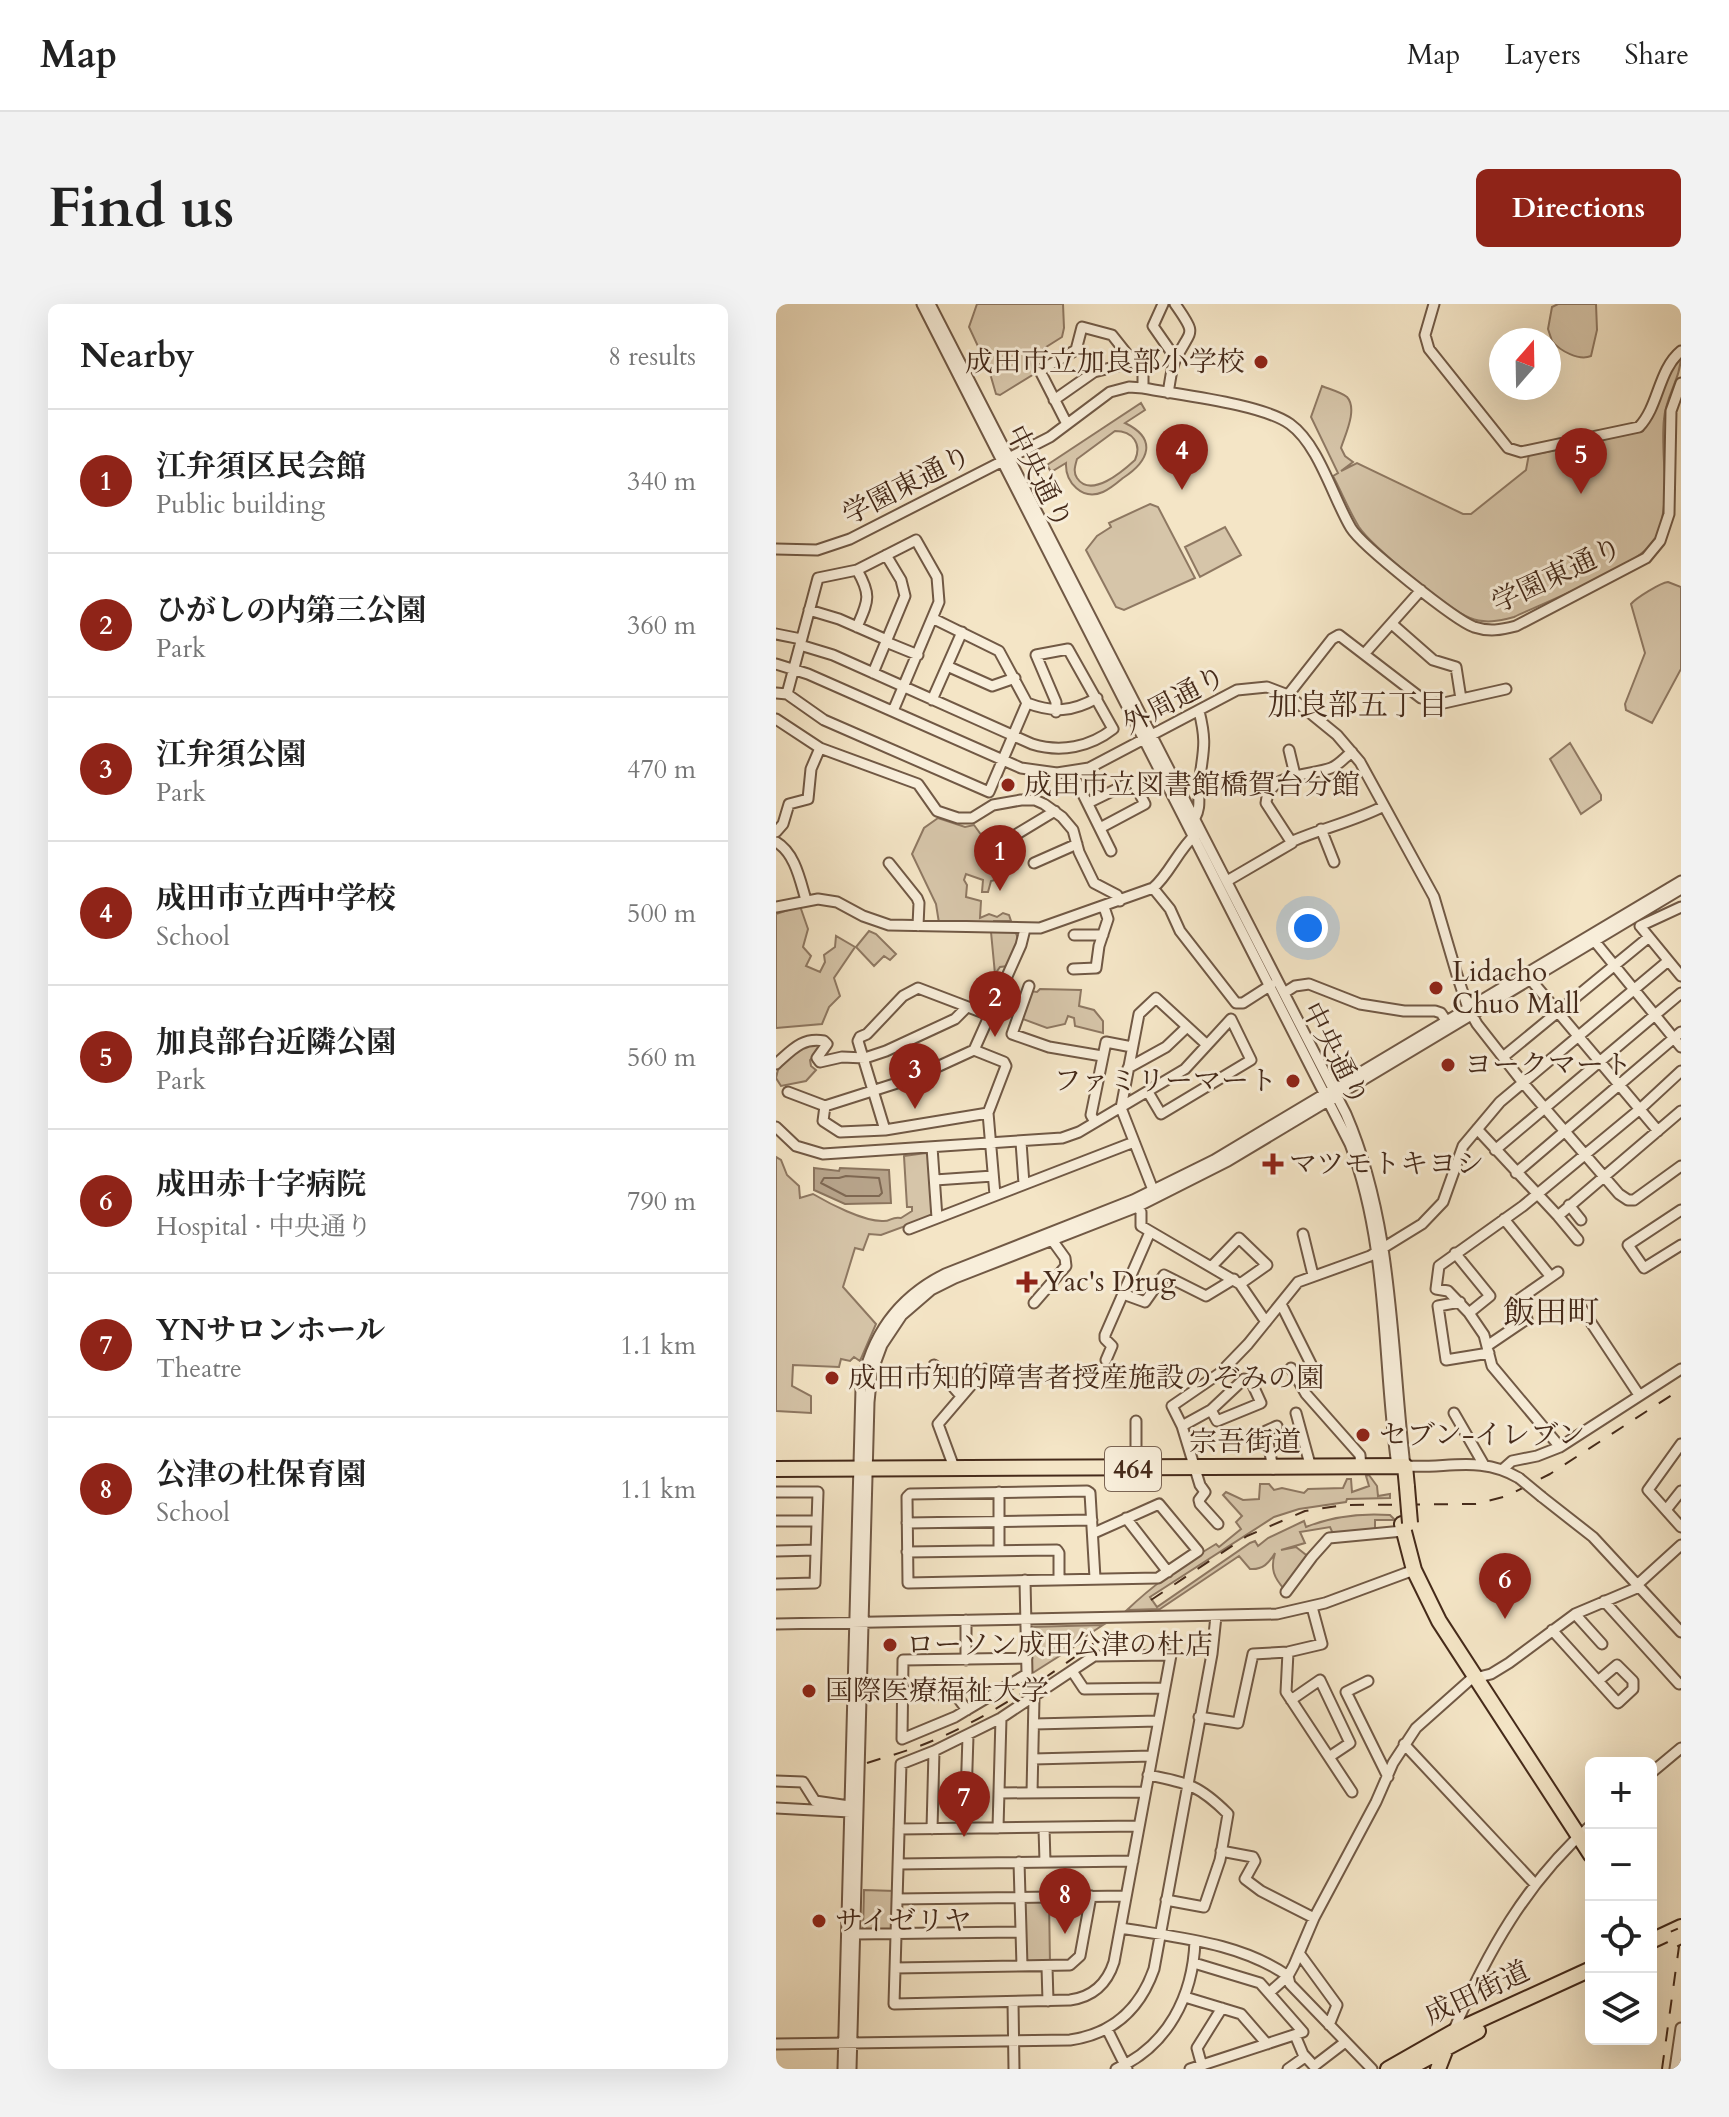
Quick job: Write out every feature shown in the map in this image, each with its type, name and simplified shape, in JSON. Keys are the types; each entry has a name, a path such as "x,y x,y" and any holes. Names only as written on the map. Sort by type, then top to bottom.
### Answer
{"highway":[{"name":"宗吾街道","path":"776,1469 1401,1466"},
{"name":"中央通り","path":"1401,1466 1405,1526 1414,1570 1439,1621 1585,1833"},
{"name":"中央通り","path":"1405,1526 1430,1588 1480,1677"},
{"path":"1657,1941 1678,1933"},
{"name":"成田街道","path":"1388,2069 1585,1972"},
{"name":"成田街道","path":"1407,2069 1450,2039 1585,1981"},
{"path":"1438,2069 1450,2039"}],"street":[{"name":"中央通り","path":"922,304 1006,460 1197,833 1271,985 1331,1096"},
{"name":"中央通り","path":"930,304 1006,460"},
{"path":"1163,304 1153,326 1176,359"},
{"path":"1168,393 1176,359 1191,329 1175,304"},
{"path":"1434,304 1425,335 1429,349 1508,448 1521,452 1639,427 1669,365 1681,351"},
{"path":"1067,424 1042,370 1076,350 1082,327 1112,335 1144,376 1143,388"},
{"path":"1054,400 1094,372 1126,364 1132,359"},
{"name":"学園東通り","path":"776,549 817,550 850,539 1050,437 1110,392 1129,387 1143,388 1262,411 1293,426 1309,445 1358,538 1465,624 1487,631 1501,630 1516,626 1646,558 1660,541 1668,521 1671,411 1681,383"},
{"path":"787,694 818,578 857,570 912,541 919,542 938,583 939,602 893,711"},
{"path":"873,673 905,596 901,580 886,555"},
{"path":"857,570 869,599 857,627"},
{"path":"1365,653 1421,590"},
{"path":"809,610 857,627 918,655"},
{"path":"776,693 787,694 824,720 989,792 1027,703 999,651 934,619"},
{"path":"1392,624 1433,660 1456,667 1461,699"},
{"path":"932,700 962,632"},
{"path":"776,634 824,651 1014,737 1049,749 1087,744 1113,729 1070,650 1037,654 1056,702 1056,712"},
{"path":"1288,695 1335,635 1342,635 1421,698 1444,703 1506,689"},
{"name":"外周通り","path":"776,664 795,669 1032,771 1072,772 1105,761 1237,690 1267,687 1288,695 1337,735 1352,752 1434,897 1470,1012 1524,1084 1619,1194 1628,1200 1634,1200 1681,1166"},
{"path":"947,666 992,686 1015,678"},
{"path":"1027,703 1056,712 1072,710 1097,698"},
{"path":"1195,818 1200,809 1199,791 1205,748 1199,711"},
{"path":"776,719 820,748 918,784 937,811 958,818 972,818 993,805 1026,800 1044,804 1073,830 1094,883 1117,895 1120,901"},
{"name":"中央通り","path":"1149,738 1195,818 1197,833 1227,881 1284,993 1331,1096 1358,1168 1380,1250 1401,1466"},
{"path":"776,832 783,824 789,804 808,799 811,769 820,748"},
{"path":"1289,750 1295,775"},
{"path":"1293,841 1266,799 1274,786 1285,778 1331,768 1352,752"},
{"path":"1072,772 1111,851"},
{"path":"1088,803 1133,781 1145,804 1100,828"},
{"path":"1227,881 1293,841 1384,806"},
{"path":"1012,837 1055,811"},
{"path":"1321,829 1334,862"},
{"path":"776,907 806,900 837,902 889,925 1040,928 1153,888 1197,833"},
{"path":"776,842 785,848 792,859 806,900"},
{"path":"1034,863 1077,844"},
{"path":"889,863 917,898 918,926"},
{"path":"851,2069 848,2044 853,1808 864,1470 872,1372 894,1325 922,1297 943,1283 1135,1204 1245,1152 1447,1022 1531,980 1681,881"},
{"path":"1153,888 1170,909 1180,931 1236,1003 1243,1003 1271,985"},
{"path":"1331,1096 1681,889"},
{"path":"1073,969 1096,968 1108,919 1104,907"},
{"path":"1681,907 1640,926 1681,976"},
{"path":"788,1092 825,1106 913,1078 974,1050 1021,945 1025,929"},
{"path":"1074,935 1103,935"},
{"path":"1503,1057 1649,937"},
{"path":"1592,939 1655,1015 1678,1035 1681,1047"},
{"path":"1218,1524 1200,1504 1199,1500 1205,1494 1172,1406 1214,1378 1298,1282 1380,1250 1422,1224 1443,1202 1463,1146 1500,1102 1668,961"},
{"path":"1531,980 1658,1131"},
{"path":"1284,993 1295,986 1309,984 1360,1004 1404,1011 1435,1011 1441,1013 1447,1022"},
{"path":"1029,986 1012,1034 1049,1047 1102,1056"},
{"path":"885,1130 858,1041 860,1037 867,1034 903,996 918,988 989,1015"},
{"path":"1495,1150 1681,993"},
{"path":"1155,1194 1121,1108 1139,1014 1156,998 1206,1044"},
{"path":"776,1064 803,1042 813,1039 827,1044 817,1058 820,1062 842,1057 865,1058 955,1019 967,1007"},
{"path":"776,1127 796,1146 814,1153 1062,1138 1121,1108 1185,1069 1231,1019 1251,1060 1161,1114 1148,1092"},
{"path":"1128,1068 1166,1047 1187,1027"},
{"path":"1516,1173 1678,1035"},
{"path":"1095,1122 1091,1115 1106,1042 1132,1047"},
{"path":"974,1050 1004,1062 1006,1066 988,1113 995,1195"},
{"path":"1560,1447 1492,1366 1481,1327 1448,1291 1436,1289 1439,1266 1537,1194 1681,1071"},
{"path":"825,1106 823,1121 840,1132 885,1130 988,1113"},
{"path":"1558,1216 1681,1111"},
{"path":"1477,1129 1578,1240"},
{"path":"1021,1142 1024,1184"},
{"path":"909,1229 1134,1142"},
{"path":"932,1147 937,1218"},
{"path":"935,1180 993,1176"},
{"path":"1135,1204 1141,1212 1139,1224 1237,1281 1266,1322"},
{"path":"864,1470 861,1389 865,1368 879,1334 904,1302 945,1274 1135,1204"},
{"path":"1569,1205 1581,1220"},
{"path":"1681,1210 1628,1245 1644,1268 1681,1245"},
{"path":"1460,1302 1438,1306 1446,1360 1488,1350 1527,1319 1515,1302 1554,1275 1504,1219"},
{"path":"1106,1360 1112,1346 1105,1335 1150,1232"},
{"path":"1303,1234 1313,1275"},
{"path":"1123,1294 1145,1302 1164,1275 1206,1296 1267,1265 1239,1238 1212,1266"},
{"path":"1034,1303 1066,1266 1065,1258 1052,1240"},
{"path":"1455,1253 1490,1296 1469,1313"},
{"path":"1281,1304 1311,1364"},
{"path":"1580,1306 1639,1395"},
{"path":"934,1365 961,1396"},
{"path":"1291,1368 1306,1394 1360,1455 1361,1468"},
{"path":"955,1470 938,1424 985,1369"},
{"path":"1503,1469 1512,1461 1560,1447 1681,1369"},
{"path":"1214,1378 1228,1394"},
{"path":"1182,1426 1211,1410 1244,1379 1251,1381 1261,1403 1217,1421 1211,1410"},
{"path":"1296,1413 1311,1468"},
{"path":"1454,1413 1484,1465"},
{"path":"1136,1421 1136,1469"},
{"path":"1273,1469 1266,1431 1277,1426"},
{"path":"1681,1444 1648,1490 1681,1527"},
{"name":"宗吾街道","path":"1401,1466 1484,1465 1503,1469 1519,1478 1593,1537 1638,1586"},
{"path":"1047,1470 1047,1491"},
{"path":"1666,1510 1681,1491"},
{"path":"776,1492 818,1492 815,1583 776,1584"},
{"path":"999,1492 999,1550"},
{"path":"1094,1533 1161,1504 1198,1551 1158,1578 908,1583 907,1497 910,1494 1089,1492 1095,1578"},
{"path":"1126,1518 1168,1572"},
{"path":"907,1523 1092,1520"},
{"path":"776,1521 817,1521"},
{"path":"1286,1592 1329,1538 1405,1526"},
{"path":"1269,1993 1288,1976 1314,1918 1404,1744 1416,1728 1480,1677 1509,1663 1575,1614 1638,1586 1681,1545"},
{"path":"776,1551 816,1550"},
{"path":"907,1552 1059,1551 1059,1579"},
{"path":"776,1624 1277,1614 1312,1607 1414,1570"},
{"path":"1025,1580 1027,1658 1027,1674 967,1710 902,1739 903,1660 1027,1658"},
{"path":"1638,1586 1681,1632"},
{"path":"1604,1601 1679,1684"},
{"path":"1199,1717 1238,1723 1253,1654 1288,1652 1322,1644 1312,1607"},
{"path":"1575,1614 1602,1644"},
{"path":"776,2044 1070,2040 1107,2029 1132,2010 1142,1998 1154,1969 1212,1654 1216,1616"},
{"path":"966,1620 966,1660"},
{"path":"1552,1630 1598,1681"},
{"path":"1288,1652 1286,1692 1352,1792"},
{"path":"1171,1655 1164,1688 1112,1969 1098,1988 1078,1999 894,2004 901,1764 968,1736 1001,1718 1094,1656 1171,1655"},
{"path":"1072,1671 1084,1689 1164,1688"},
{"path":"1291,1700 1320,1680 1350,1743 1329,1757"},
{"path":"1368,1681 1346,1692 1388,1777"},
{"path":"903,1696 955,1694 967,1710"},
{"path":"1032,1793 1034,1698"},
{"path":"998,1828 1001,1718"},
{"path":"1034,1724 1158,1721"},
{"path":"965,1829 968,1736"},
{"path":"1404,1744 1534,1883"},
{"path":"1657,1768 1681,1748"},
{"path":"932,1829 934,1751"},
{"path":"1033,1759 1152,1756"},
{"path":"1148,1775 1187,1783 1206,1792 1228,1814 1221,1851 1204,1907 1166,1900"},
{"path":"776,1781 803,1782 811,1798 819,1803 853,1808"},
{"path":"999,1793 1145,1792"},
{"path":"776,1808 853,1808"},
{"path":"843,2069 853,1989 853,1808"},
{"path":"899,1829 1139,1826"},
{"path":"1044,1828 1045,1862"},
{"path":"1450,2039 1498,1941 1534,1883 1585,1835"},
{"path":"1221,1851 1253,1857 1255,1861 1245,1879 1261,1891 1314,1918"},
{"path":"899,1864 1133,1861"},
{"path":"1019,1862 1022,1966"},
{"path":"895,1968 1068,1966 1079,1959 1091,1896"},
{"path":"897,1899 1126,1896"},
{"path":"1121,1928 1225,1947 1268,1962 1288,1976 1290,1984 1372,2069"},
{"path":"855,1934 1020,1932"},
{"path":"1107,2029 1123,2068 1160,2037 1176,2017 1185,1997 1194,1963 1195,1941"},
{"path":"1299,1953 1337,2005 1329,2025"},
{"path":"1190,2069 1303,2032 1260,1983 1194,1963"},
{"path":"1047,1967 1048,2001"},
{"path":"1185,1997 1241,2014 1267,2044"},
{"path":"1013,2002 1014,2069"},
{"path":"1202,2066 1197,2048 1222,2008"},
{"path":"1678,2063 1681,2028"},
{"path":"1295,2035 1305,2057 1314,2066 1344,2043"},
{"path":"1288,2069 1305,2057"}],"shaded area":[{"path":"977,304 1063,304 1062,337 1032,356 1030,361 1034,374 1000,395 996,394 989,370 969,327"},
{"path":"1558,304 1596,304 1597,330 1591,356 1581,357 1561,349 1561,328 1548,328 1552,307"},
{"path":"1681,354 1679,372 1664,419 1664,505 1654,541 1610,573 1514,617 1497,621 1476,620 1460,613 1412,577 1366,536 1355,521 1333,476 1338,473 1311,417 1322,386 1344,395 1350,402 1351,415 1341,448 1353,462 1341,471 1357,463 1463,514 1471,514 1526,470 1529,454 1643,431 1671,366"},
{"path":"1141,403 1145,410 1125,423 1135,429 1146,443 1144,457 1111,488 1095,494 1082,492 1068,477 1066,463 1051,472 1047,465","holes":["1115,431 1134,440 1137,449 1135,460 1107,481 1090,486 1083,484 1075,473 1077,459"]},
{"path":"1150,504 1158,507 1195,578 1124,610 1116,607 1086,550 1097,536 1111,527 1109,523"},
{"path":"1225,527 1241,555 1200,577 1185,547"},
{"path":"1668,582 1681,587 1681,669 1652,723 1626,710 1625,704 1645,653 1631,604 1648,591"},
{"path":"1570,743 1601,795 1601,800 1581,814 1550,759"},
{"path":"938,818 965,827 974,825 978,830 995,858 999,879 991,881 988,892 982,892 983,880 966,874 966,897 981,901 980,918 989,914 997,917 1003,913 1009,915 1011,921 994,921 993,926 939,923 936,904 912,854 924,828"},
{"path":"800,906 808,929 803,947 811,956 806,966 820,972 825,962 824,955 835,947 836,936 855,947 834,978 840,996 829,1007 822,1024 776,1028 776,914"},
{"path":"869,931 896,954 890,960 884,956 874,966 856,947"},
{"path":"1015,931 1018,940 1008,966 1000,967 995,974 991,932"},
{"path":"1081,990 1079,1006 1094,1010 1103,1021 1103,1033 1075,1026 1074,1018 1068,1016 1065,1024 1047,1028 1020,1018 1030,991"},
{"path":"817,1041 820,1050 810,1060 816,1070 806,1081 781,1086 776,1078 785,1058"},
{"path":"926,1153 930,1157 933,1213 930,1217 881,1235 869,1234 863,1250 855,1248 843,1287 876,1324 860,1361 854,1357 850,1361 841,1359 839,1367 793,1365 792,1386 811,1396 811,1413 776,1411 776,1157 781,1160 787,1175 799,1186 800,1198 813,1194 856,1215 885,1221 901,1218 912,1211 912,1207 907,1207 904,1156"},
{"path":"1369,1475 1377,1486 1378,1496 1390,1494 1390,1498 1347,1499 1346,1502 1299,1509 1274,1517 1150,1597 1157,1607 1250,1543 1255,1541 1258,1546 1304,1521 1306,1527 1358,1515 1390,1515 1395,1520 1375,1520 1375,1531 1334,1536 1330,1527 1300,1532 1305,1543 1281,1550 1296,1547 1310,1558 1285,1590 1274,1573 1275,1553 1265,1565 1255,1569 1250,1569 1239,1556 1160,1609 1127,1610 1170,1574 1216,1544 1219,1547 1241,1529 1236,1522 1242,1516 1223,1495 1226,1492 1243,1500 1259,1499 1260,1484 1269,1484 1274,1490 1282,1488 1304,1493 1308,1489 1343,1488 1347,1479 1351,1479 1352,1492 1369,1486 1366,1476"},
{"path":"1103,1625 1080,1643 1031,1674 1029,1627"},
{"path":"864,1890 895,1891 894,1929 863,1930"},
{"path":"1022,1900 1049,1900 1050,1964 1025,1964"}],"water":[{"path":"814,1168 889,1170 891,1203 845,1204 814,1190"}],"railway":[{"path":"1151,1600 1247,1536 1305,1511 1344,1505 1476,1504 1507,1496 1550,1474 1681,1389"},
{"path":"867,1763 924,1744 979,1718 1045,1678 1108,1633"},
{"path":"1662,2069 1681,1932"}],"place":[{"name":"成田市立加良部小学校","path":"1261,362"},
{"name":"成田市立西中学校","path":"1182,490"},
{"name":"加良部台近隣公園","path":"1581,494"},
{"name":"成田市立図書館橋賀台分館","path":"1008,785"},
{"name":"江弁須区民会館","path":"1000,891"},
{"name":"Lidacho Chuo Mall","path":"1436,988"},
{"name":"ひがしの内第三公園","path":"995,1037"},
{"name":"ヨークマート","path":"1448,1065"},
{"name":"ファミリーマート","path":"1293,1081"},
{"name":"江弁須公園","path":"915,1109"},
{"name":"マツモトキヨシ","path":"1273,1164"},
{"name":"Yac's Drug","path":"1027,1282"},
{"name":"成田市知的障害者授産施設のぞみの園","path":"832,1378"},
{"name":"セブン-イレブン","path":"1363,1435"},
{"name":"成田赤十字病院","path":"1505,1619"},
{"name":"ローソン成田公津の杜店","path":"890,1645"},
{"name":"国際医療福祉大学","path":"809,1691"},
{"name":"YNサロンホール","path":"964,1837"},
{"name":"サイゼリヤ","path":"819,1921"},
{"name":"公津の杜保育園","path":"1065,1934"}],"district":[{"name":"加良部五丁目","path":"1358,705"},
{"name":"飯田町","path":"1551,1313"}]}
